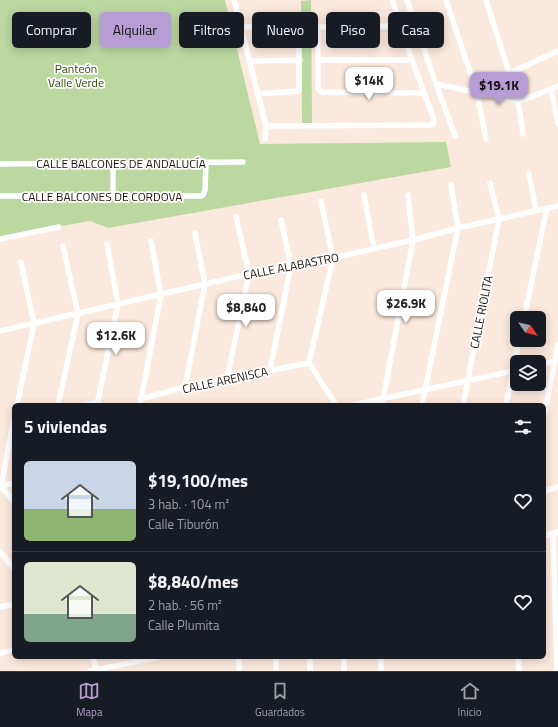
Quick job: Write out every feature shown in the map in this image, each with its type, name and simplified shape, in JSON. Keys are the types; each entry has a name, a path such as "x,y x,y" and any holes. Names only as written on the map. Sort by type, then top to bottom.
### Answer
{"street":[{"path":"234,0 237,12"},
{"path":"392,0 396,12"},
{"path":"407,0 455,136"},
{"path":"446,0 477,92 486,139"},
{"path":"486,0 518,101 523,134"},
{"path":"388,26 318,28 319,91 424,92"},
{"path":"244,27 298,28 300,60 299,91 257,94"},
{"path":"244,40 266,126 265,139"},
{"path":"266,126 432,125 434,120 408,48"},
{"path":"510,73 558,51"},
{"path":"249,61 300,60"},
{"path":"318,60 412,60"},
{"path":"436,84 518,101 558,86"},
{"path":"551,89 558,124"},
{"name":"CALLE BALCONES DE ANDALUCÍA","path":"0,164 243,162"},
{"name":"CALLE BALCONES DE CORDOVA","path":"0,196 198,196 203,195 205,190 206,163"},
{"path":"113,164 113,196"},
{"path":"529,174 536,210"},
{"path":"490,183 499,219"},
{"path":"422,403 458,228 450,185"},
{"path":"364,195 374,249"},
{"path":"382,403 413,240 408,195"},
{"path":"321,201 333,258 309,363 335,403"},
{"name":"CALLE ALABASTRO","path":"0,331 249,274 374,249 458,228 558,206"},
{"path":"525,311 547,208"},
{"path":"227,378 249,274 236,217"},
{"name":"CALLE RIOLITA","path":"463,403 499,219"},
{"path":"270,370 290,266 281,220"},
{"path":"0,239 59,227"},
{"path":"185,387 205,284 195,234"},
{"path":"141,402 161,295 151,241"},
{"path":"98,403 118,304 107,244"},
{"path":"58,403 78,314 64,246"},
{"path":"17,403 34,324 21,262"},
{"path":"546,405 558,345"},
{"path":"546,363 556,361"},
{"name":"CALLE ARENISCA","path":"141,402 185,387 309,363"},
{"path":"362,403 510,371"},
{"path":"507,403 510,389"},
{"path":"1,486 12,432"},
{"path":"1,486 12,483"},
{"path":"1,486 12,500"},
{"path":"546,490 558,487"},
{"path":"546,536 556,533 557,671"},
{"path":"0,551 12,566"},
{"path":"0,607 12,604"},
{"path":"0,653 12,650"},
{"path":"93,659 94,671 150,659"},
{"path":"239,659 239,671"},
{"path":"276,659 276,671"},
{"path":"310,659 310,671"},
{"path":"344,659 344,671"},
{"path":"381,659 381,671"},
{"path":"518,659 518,671"}],"green space":[{"name":"Panteón Valle Verde","path":"0,0 225,0 228,12 179,12 179,48 237,48 260,144 446,142 451,167 108,228 90,221 0,237"},
{"path":"311,0 311,12 301,12 301,1"},
{"path":"301,48 311,48 312,124 302,124"}]}
